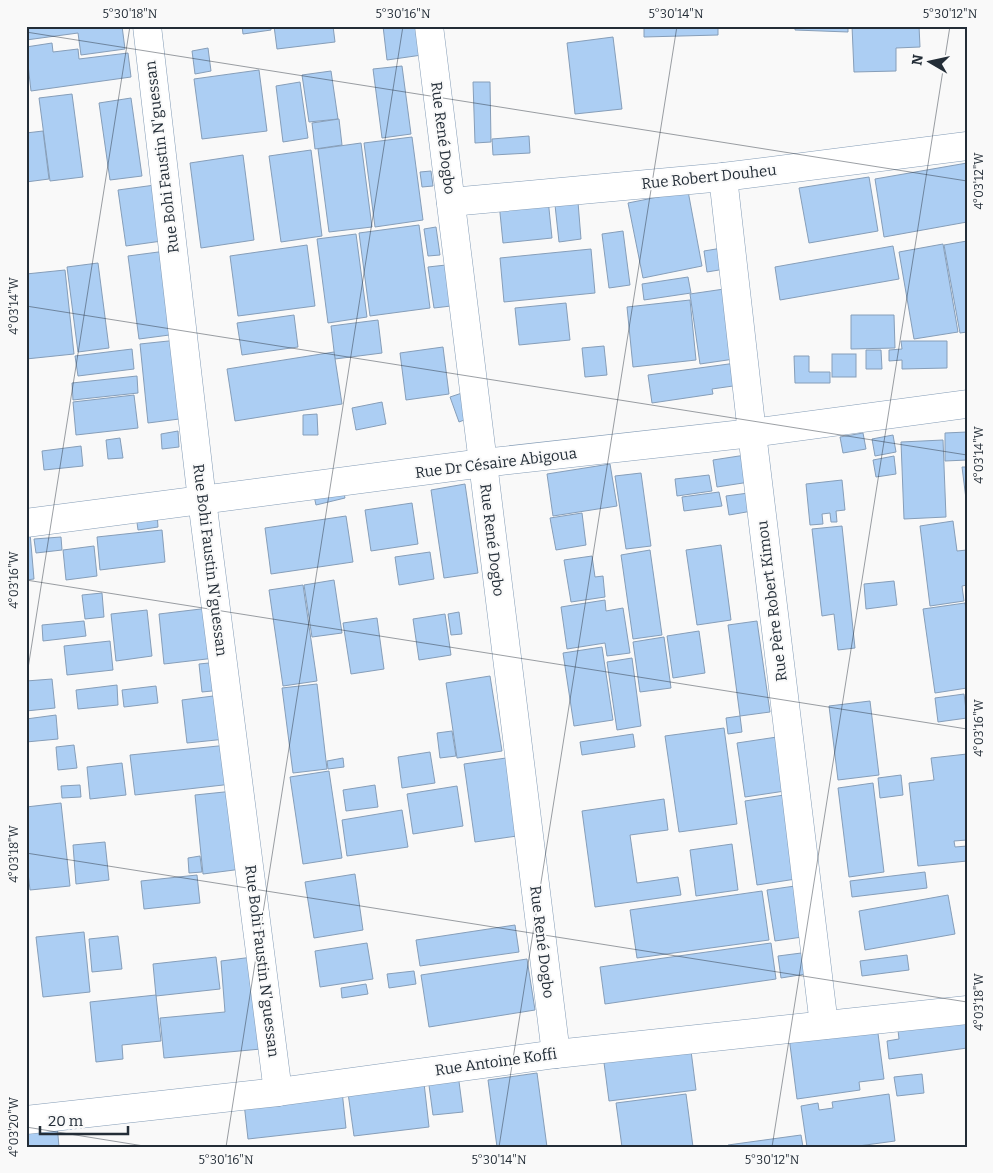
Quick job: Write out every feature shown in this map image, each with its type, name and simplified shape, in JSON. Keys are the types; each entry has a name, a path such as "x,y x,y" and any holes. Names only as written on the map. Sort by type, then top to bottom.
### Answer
{"street":[{"name":"Rue Bohi Faustin N'guessan","path":"146,26 202,500 278,1092"},
{"name":"Rue René Dogbo","path":"429,26 556,1054"},
{"name":"Rue Robert Douheu","path":"452,202 723,177 967,146"},
{"name":"Rue Père Robert Kimou","path":"723,177 752,434 824,1025"},
{"name":"Rue Dr Césaire Abigoua","path":"26,523 483,463 752,434 967,404"},
{"name":"Rue Antoine Koffi","path":"26,1120 278,1092 556,1054 967,1010"}],"building":[{"path":"26,26 122,26 125,49 81,55 78,33 26,40"},
{"path":"242,26 271,26 271,30 243,34"},
{"path":"274,26 333,26 335,42 277,49"},
{"path":"383,26 418,26 422,55 387,60"},
{"path":"644,26 718,26 718,35 644,37"},
{"path":"795,26 848,26 848,32 795,30"},
{"path":"852,26 919,26 920,47 896,48 896,71 854,72"},
{"path":"613,37 622,109 575,114 567,43"},
{"path":"52,43 53,52 78,49 79,59 128,53 131,77 31,91 26,47"},
{"path":"208,48 211,71 195,74 192,51"},
{"path":"402,66 411,134 382,138 373,69"},
{"path":"259,70 267,131 202,139 194,79"},
{"path":"331,71 338,119 309,122 302,75"},
{"path":"300,82 308,138 283,142 276,86"},
{"path":"473,82 490,82 491,142 475,143"},
{"path":"72,94 83,177 50,181 39,98"},
{"path":"131,98 142,176 110,180 99,103"},
{"path":"339,119 342,145 315,149 312,123"},
{"path":"43,131 49,179 26,182 26,133"},
{"path":"529,136 530,153 493,155 492,139"},
{"path":"412,137 423,220 375,227 364,143"},
{"path":"361,143 372,227 329,232 318,149"},
{"path":"311,150 322,236 281,242 269,156"},
{"path":"243,155 254,240 201,248 190,163"},
{"path":"967,163 967,222 884,237 875,179"},
{"path":"431,171 433,186 422,187 420,172"},
{"path":"869,177 878,231 809,243 799,188"},
{"path":"155,185 162,241 126,246 118,190"},
{"path":"688,191 702,266 643,278 628,203"},
{"path":"548,199 552,238 503,243 499,203"},
{"path":"578,202 581,239 559,242 555,205"},
{"path":"419,225 430,308 370,316 359,233"},
{"path":"436,227 440,255 428,256 424,229"},
{"path":"623,231 630,285 609,288 602,234"},
{"path":"356,234 367,317 328,323 317,239"},
{"path":"967,241 967,332 960,333 944,245"},
{"path":"943,244 958,332 914,339 899,252"},
{"path":"307,245 315,306 238,316 230,256"},
{"path":"893,246 899,279 780,300 775,267"},
{"path":"728,247 731,268 707,272 704,251"},
{"path":"591,249 595,293 504,302 500,258"},
{"path":"166,251 177,334 139,339 128,256"},
{"path":"98,263 109,348 78,352 67,267"},
{"path":"446,265 451,306 434,308 428,267"},
{"path":"65,270 74,354 26,359 26,274"},
{"path":"688,277 691,293 644,300 642,284"},
{"path":"731,288 741,358 700,364 690,294"},
{"path":"690,300 696,360 633,367 627,307"},
{"path":"566,303 570,340 519,345 515,308"},
{"path":"294,315 298,347 242,355 237,323"},
{"path":"851,315 894,315 895,348 851,349"},
{"path":"378,320 382,353 335,359 331,326"},
{"path":"178,340 187,418 148,423 140,344"},
{"path":"901,341 947,341 947,368 902,369 902,360 889,361 889,350 902,349"},
{"path":"604,346 607,375 585,377 582,348"},
{"path":"443,347 449,394 406,400 400,353"},
{"path":"132,349 134,369 78,376 75,356"},
{"path":"866,350 881,350 882,369 866,369"},
{"path":"334,352 342,404 235,421 227,369"},
{"path":"832,354 856,354 856,377 832,377"},
{"path":"794,356 809,356 809,372 830,372 830,383 795,383"},
{"path":"736,363 740,385 712,389 713,394 652,403 648,375"},
{"path":"137,376 138,393 73,400 72,383"},
{"path":"468,391 477,415 459,422 450,397"},
{"path":"134,395 138,428 76,435 73,402"},
{"path":"382,402 386,424 356,430 352,408"},
{"path":"317,414 318,435 303,435 303,415"},
{"path":"178,431 179,447 162,449 161,434"},
{"path":"967,432 967,460 945,461 945,433"},
{"path":"863,433 866,449 843,453 840,437"},
{"path":"893,435 896,452 875,456 872,439"},
{"path":"120,438 123,458 108,459 106,440"},
{"path":"943,440 946,517 904,519 901,442"},
{"path":"81,446 83,466 44,470 42,451"},
{"path":"752,454 756,481 717,487 713,460"},
{"path":"894,456 896,474 876,477 873,460"},
{"path":"610,464 617,506 553,516 547,474"},
{"path":"962,467 967,467 967,507"},
{"path":"641,473 651,546 626,549 615,476"},
{"path":"709,475 712,491 677,496 675,479"},
{"path":"842,480 845,510 836,511 837,522 831,522 830,513 822,514 823,524 810,525 806,484"},
{"path":"465,484 478,573 444,578 431,490"},
{"path":"343,489 345,498 316,505 314,496"},
{"path":"719,492 722,506 684,511 682,497"},
{"path":"756,492 758,510 729,515 726,496"},
{"path":"412,503 418,544 371,551 365,510"},
{"path":"157,513 158,527 138,530 136,515"},
{"path":"582,513 586,545 556,550 550,518"},
{"path":"346,516 353,562 271,574 265,528"},
{"path":"953,521 957,551 967,550 967,585 962,586 964,601 930,606 920,526"},
{"path":"842,526 855,648 838,650 834,614 822,616 812,529"},
{"path":"162,530 165,562 100,570 97,537"},
{"path":"26,533 30,533 34,579 26,580"},
{"path":"61,537 62,550 36,553 34,539"},
{"path":"721,545 731,620 697,625 686,550"},
{"path":"94,546 97,576 66,580 63,550"},
{"path":"650,550 662,635 633,639 621,555"},
{"path":"430,552 434,579 399,585 395,557"},
{"path":"592,556 595,577 603,576 605,597 571,602 564,560"},
{"path":"334,580 342,633 312,637 304,585"},
{"path":"894,581 897,605 866,609 864,584"},
{"path":"303,585 317,681 283,686 269,590"},
{"path":"102,593 104,617 85,619 82,595"},
{"path":"605,600 606,611 623,608 630,653 607,656 605,643 567,649 561,607"},
{"path":"965,603 967,614 967,688 935,693 923,609"},
{"path":"209,608 215,658 164,664 159,614"},
{"path":"147,610 152,656 116,661 111,614"},
{"path":"459,612 462,634 451,635 448,614"},
{"path":"445,614 451,655 419,660 413,619"},
{"path":"377,618 384,669 351,674 343,623"},
{"path":"84,621 86,636 43,641 42,625"},
{"path":"757,621 770,712 740,716 728,625"},
{"path":"699,631 705,673 673,678 667,636"},
{"path":"664,637 671,688 640,692 633,642"},
{"path":"110,641 113,670 67,675 64,646"},
{"path":"602,647 613,720 574,726 563,653"},
{"path":"632,658 641,726 617,730 607,662"},
{"path":"219,662 222,690 202,692 199,664"},
{"path":"490,676 502,751 457,758 446,683"},
{"path":"52,679 55,708 26,711 26,681"},
{"path":"317,684 327,769 293,773 282,688"},
{"path":"117,685 118,705 78,709 76,690"},
{"path":"156,686 158,703 124,707 122,690"},
{"path":"964,694 967,718 938,722 935,698"},
{"path":"221,695 226,739 187,743 182,700"},
{"path":"870,701 879,775 838,780 829,706"},
{"path":"56,715 58,739 26,742 26,719"},
{"path":"740,716 742,732 728,734 726,718"},
{"path":"724,728 737,824 679,832 665,736"},
{"path":"452,731 456,756 440,758 437,733"},
{"path":"633,734 635,747 582,755 580,742"},
{"path":"777,737 785,791 745,797 737,743"},
{"path":"74,745 77,768 58,770 56,747"},
{"path":"228,745 232,784 135,795 130,755"},
{"path":"430,752 435,783 402,788 398,757"},
{"path":"967,754 967,840 954,841 955,847 967,846 967,861 918,866 909,783 934,780 931,758"},
{"path":"343,758 344,767 328,769 327,761"},
{"path":"506,758 517,836 475,842 464,764"},
{"path":"122,763 126,795 90,799 87,767"},
{"path":"329,771 342,858 303,864 290,777"},
{"path":"901,775 903,795 880,798 878,778"},
{"path":"873,783 884,872 849,877 838,788"},
{"path":"80,785 81,797 62,798 61,786"},
{"path":"375,785 378,807 346,811 343,790"},
{"path":"457,786 463,826 413,834 407,794"},
{"path":"234,791 242,869 203,874 195,795"},
{"path":"784,795 796,879 757,885 745,801"},
{"path":"664,799 668,830 630,835 637,883 678,877 681,895 595,907 582,811"},
{"path":"61,803 70,886 30,890 26,855 26,807"},
{"path":"402,810 408,847 347,856 342,820"},
{"path":"105,842 109,880 76,884 73,845"},
{"path":"732,844 738,890 696,896 690,850"},
{"path":"200,856 202,872 189,873 188,858"},
{"path":"925,872 927,888 852,897 850,881"},
{"path":"355,874 363,930 314,938 305,882"},
{"path":"197,875 200,903 144,909 141,881"},
{"path":"802,885 809,936 775,941 767,890"},
{"path":"762,891 769,940 637,958 630,910"},
{"path":"948,895 955,934 865,950 859,911"},
{"path":"515,925 519,952 420,966 416,940"},
{"path":"84,932 90,992 43,997 36,937"},
{"path":"118,936 122,969 92,972 89,939"},
{"path":"367,943 373,979 320,987 315,951"},
{"path":"771,943 776,979 605,1004 600,967"},
{"path":"809,952 812,973 781,978 778,956"},
{"path":"907,955 909,970 862,976 860,961"},
{"path":"216,957 220,989 156,996 153,964"},
{"path":"253,957 261,1049 164,1058 160,1018 225,1012 221,961"},
{"path":"527,959 535,1010 429,1027 421,975"},
{"path":"414,971 416,984 389,988 387,974"},
{"path":"366,984 368,994 342,998 341,988"},
{"path":"156,995 161,1041 122,1045 123,1059 96,1062 90,1002"},
{"path":"967,1020 967,1048 889,1059 887,1041 899,1039 897,1022"},
{"path":"877,1026 884,1079 859,1082 860,1090 797,1099 789,1037"},
{"path":"690,1043 696,1090 609,1101 603,1055"},
{"path":"537,1073 547,1147 497,1147 488,1080"},
{"path":"458,1074 463,1112 433,1115 428,1078"},
{"path":"922,1074 924,1093 897,1096 894,1077"},
{"path":"424,1083 429,1127 354,1136 348,1093"},
{"path":"342,1091 346,1128 248,1139 244,1103"},
{"path":"686,1094 693,1147 622,1147 616,1103"},
{"path":"889,1094 895,1141 851,1147 807,1147 801,1106 818,1103 819,1110 833,1108 832,1102"},
{"path":"57,1124 59,1147 26,1147 26,1128"},
{"path":"801,1135 803,1147 728,1147 728,1145"}]}
